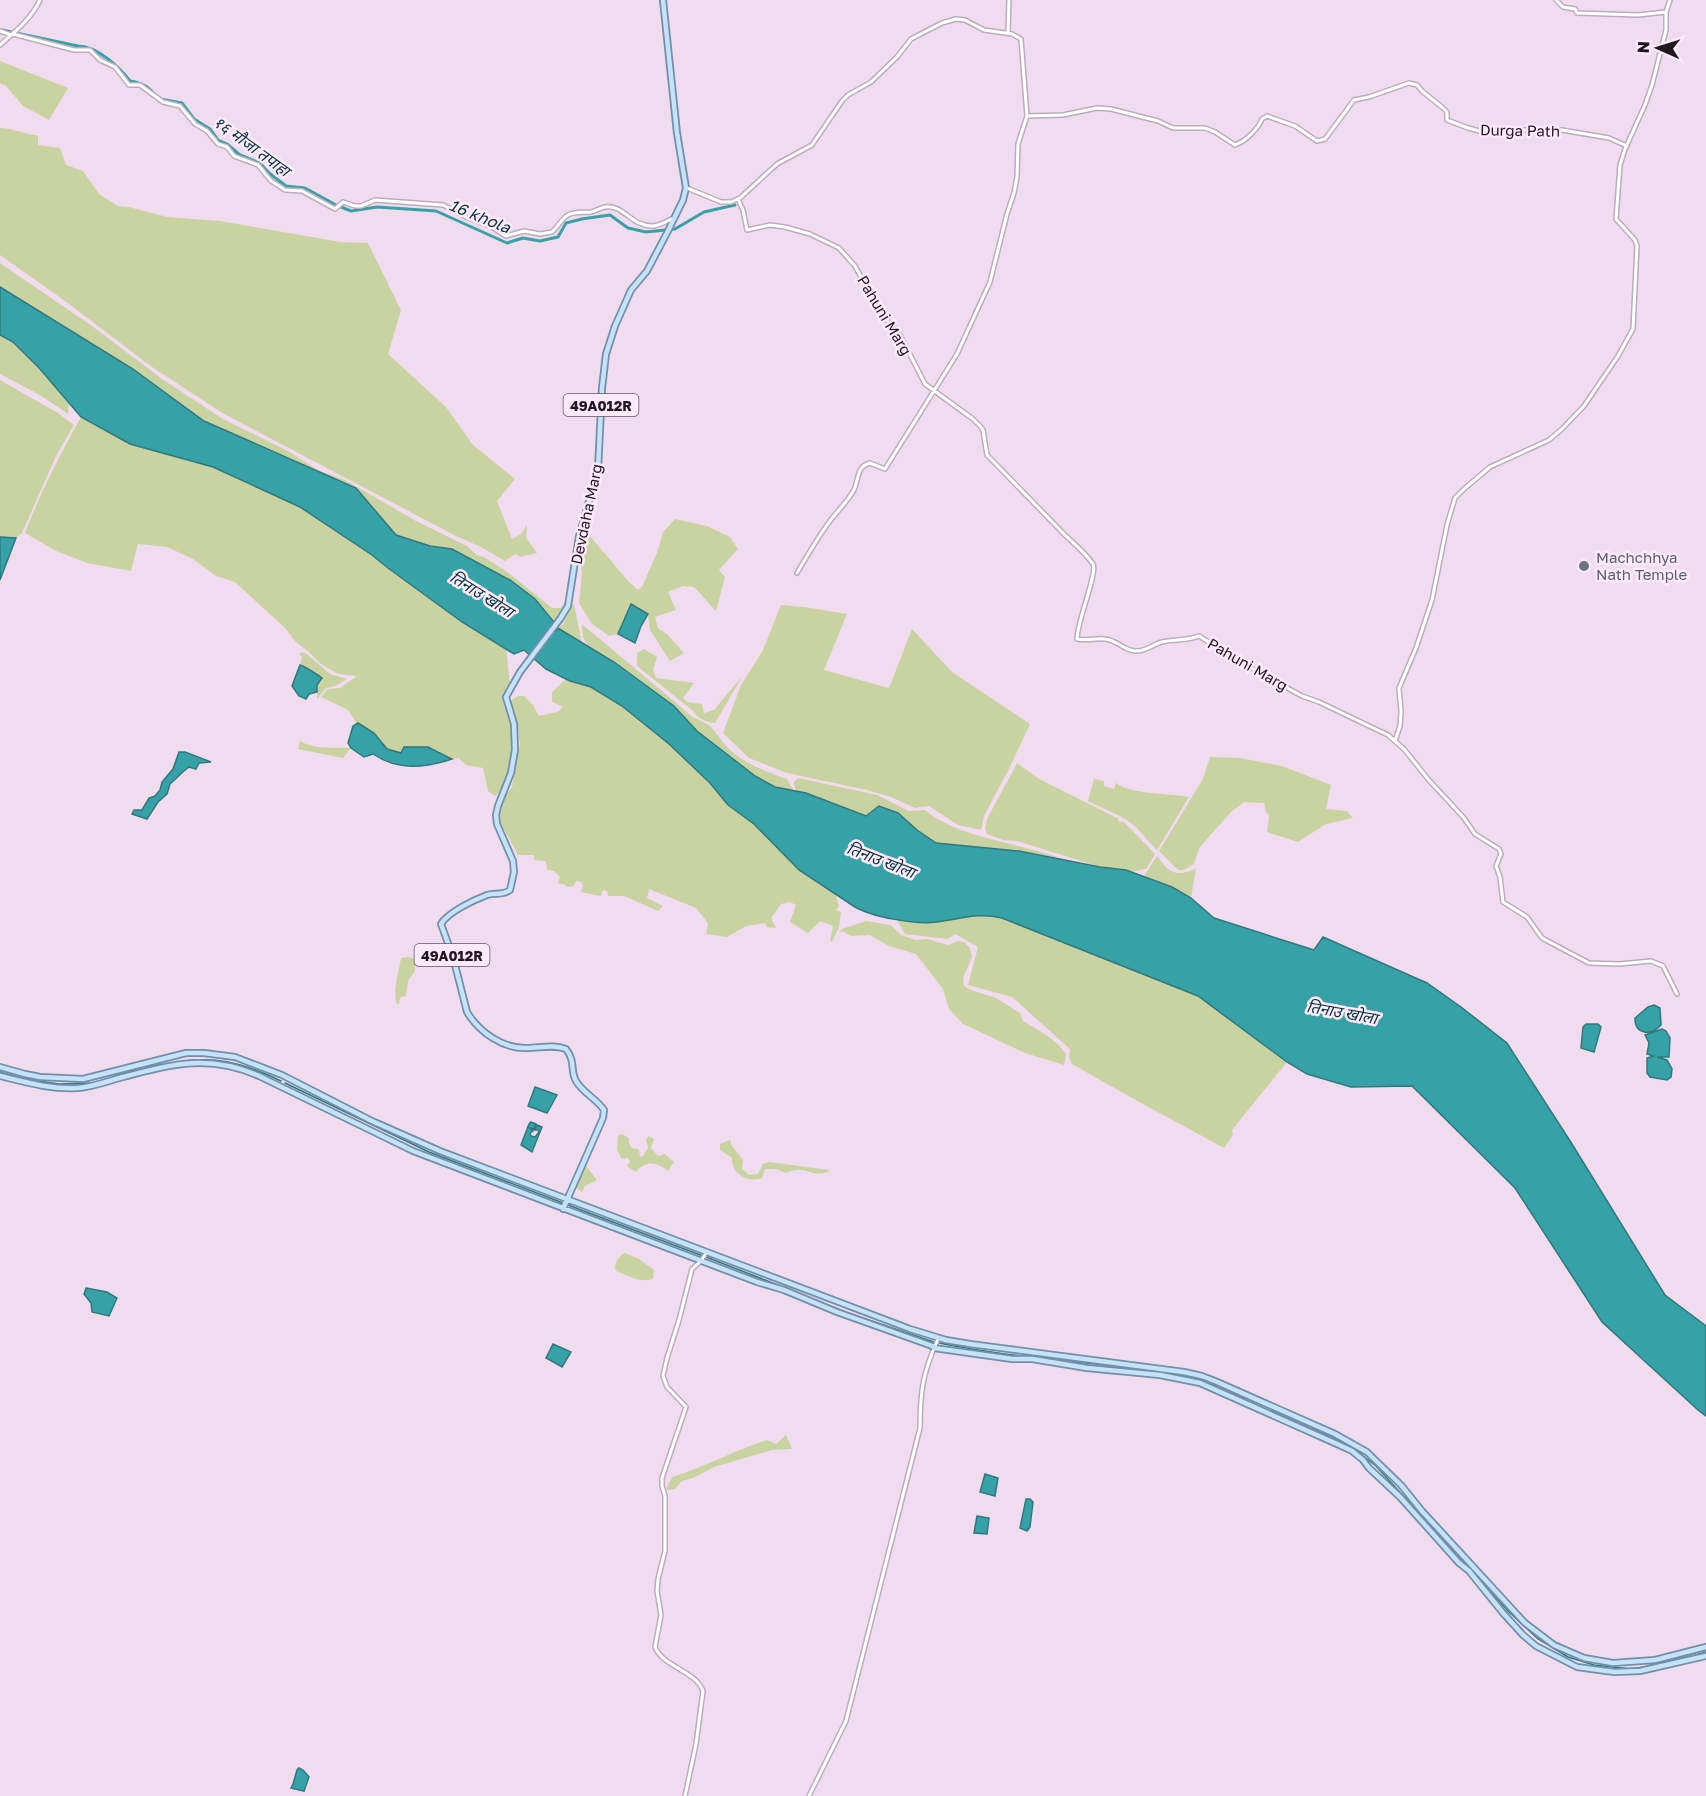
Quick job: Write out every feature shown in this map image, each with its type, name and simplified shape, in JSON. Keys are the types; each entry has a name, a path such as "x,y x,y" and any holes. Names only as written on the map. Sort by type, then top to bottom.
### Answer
{"main road":[{"name":"Devdaha Marg","path":"567,1199 603,1118 604,1110 576,1082 571,1057 566,1049 546,1046 526,1048 499,1042 471,1019 467,1012 453,957 441,926 442,921 451,914 485,895 507,893 510,889 514,872 513,861 497,824 496,815 512,773 515,750 514,724 506,697 520,672 568,606 579,536 597,470 606,354 615,326 631,290 647,271 683,200 686,188 663,0"},
{"path":"0,1067 40,1077 83,1079 186,1053 235,1057 282,1075 372,1121 434,1149 868,1314 938,1338 1184,1372 1215,1380 1335,1434 1366,1452 1401,1485 1422,1511 1526,1623 1554,1645 1584,1658 1613,1663 1655,1660 1706,1647"},
{"path":"0,1076 57,1088 80,1088 173,1065 209,1062 228,1065 259,1076 413,1151 934,1347 1012,1359 1032,1359 1087,1368 1160,1375 1204,1384 1337,1444 1358,1456 1469,1571 1523,1635 1539,1648 1577,1667 1614,1672 1652,1669 1706,1656"},
{"path":"563,1209 567,1199"}],"street":[{"path":"0,45 33,13 40,0"},
{"path":"1008,32 1009,0"},
{"path":"1557,0 1563,7 1575,9 1577,13 1638,15 1666,12"},
{"path":"1395,741 1401,719 1399,685 1416,648 1432,600 1455,498 1490,468 1549,440 1567,424 1584,406 1618,356 1633,329 1637,246 1635,240 1616,219 1620,165 1652,86 1666,30 1666,12 1670,0"},
{"path":"686,188 721,202 731,202 746,194 777,164 812,145 842,101 871,82 897,57 911,39 942,23 956,19 965,20 984,30 1008,32 1020,38 1022,42 1027,116 1018,144 1016,182 990,282 961,346 885,469 871,463 862,466 849,497 823,530 797,573"},
{"path":"0,31 74,50 90,50 100,60 115,67 129,85 140,85 163,102 180,106 195,124 207,131 218,144 227,147 234,156 258,165 271,181 285,190 302,191 334,209 344,202 361,206 375,200 443,205 490,226 506,236 524,231 540,234 552,232 569,214 593,212 604,207 622,212 641,225 654,226 672,220"},
{"name":"Durga Path","path":"1027,116 1063,115 1097,108 1111,109 1158,120 1173,128 1205,128 1235,145 1240,144 1259,127 1262,119 1267,116 1295,126 1317,141 1325,139 1354,100 1369,97 1409,82 1417,85 1443,108 1447,112 1449,121 1482,132 1562,130 1609,138 1627,146"},
{"name":"Pahuni Marg","path":"738,199 747,230 770,225 785,227 810,234 839,248 855,266 883,317 898,331 925,384 973,418 982,430 987,455 1075,543 1092,564 1094,574 1079,620 1077,639 1086,641 1106,639 1137,652 1159,642 1180,641 1199,636 1302,696 1388,735 1464,818 1475,834 1499,849 1501,854 1496,866 1500,877 1503,902 1527,917 1542,938 1589,963 1619,964 1651,961 1658,963 1663,966 1677,994"},
{"path":"685,1796 696,1744 703,1691 700,1683 662,1657 655,1647 661,1615 657,1591 658,1579 665,1551 665,1496 662,1478 686,1407 667,1387 663,1376 692,1269 706,1253"},
{"path":"809,1796 846,1721 920,1428 920,1397 925,1369 938,1338"}],"green space":[{"path":"0,61 68,88 49,120 23,106 6,86 0,83"},
{"path":"0,128 36,135 38,145 60,148 66,165 83,171 99,194 118,206 167,217 220,221 341,242 368,243 401,310 388,354 446,407 472,444 515,479 497,501 512,539 521,534 527,525 526,538 537,553 520,557 515,554 505,561 224,414 152,367 0,255"},
{"path":"0,263 92,326 162,379 223,419 288,451 318,470 345,480 416,521 467,546 477,555 506,571 552,608 561,608 568,598 566,608 554,622 535,599 510,580 452,549 430,546 396,535 356,488 204,421 133,369 0,287"},
{"path":"0,335 13,342 69,401 68,414 40,395 0,374"},
{"path":"0,380 58,413 74,425 56,456 22,533 16,538 0,537"},
{"path":"81,417 130,444 213,467 300,507 372,555 462,622 506,648 510,685 503,700 511,721 513,745 511,770 502,790 495,796 488,791 483,768 466,765 459,758 452,759 437,750 401,753 387,749 374,733 357,724 348,710 321,697 328,689 340,688 357,676 338,674 321,664 235,582 216,576 193,559 167,547 138,544 131,571 87,563 56,551 25,533 51,474"},
{"path":"675,519 707,526 730,537 738,549 719,570 725,577 716,611 694,587 683,586 668,592 676,610 655,617 658,628 668,635 684,653 670,661 650,630 648,614 632,605 618,634 609,636 592,624 579,603 582,573 579,552 584,529 638,590 642,587 658,550 663,532"},
{"path":"574,604 582,643 558,628 563,624 570,606"},
{"path":"781,605 847,614 824,670 889,688 912,629 952,672 1030,724 984,816 981,830 958,825 929,806 915,808 891,797 867,790 787,773 749,758 723,733 741,685 763,650"},
{"path":"582,624 694,718 713,729 735,754 756,767 787,779 794,791 775,787 755,776 697,731 674,706 588,646 583,637"},
{"path":"644,649 657,657 653,670 656,678 694,683 683,698 687,702 702,704 704,713 714,710 743,675 715,723 700,718 637,666 637,653"},
{"path":"302,652 330,674 347,679 326,688 317,699 317,685 322,680 300,665 302,657 299,654"},
{"path":"566,679 591,687 622,706 669,744 710,783 728,805 754,824 799,870 836,895 839,906 836,910 841,912 839,927 832,942 830,941 833,926 820,921 808,933 790,922 796,905 790,902 781,904 771,918 776,928 767,927 765,923 746,926 727,937 706,934 708,923 696,908 649,889 647,898 663,906 658,911 624,896 608,896 607,891 603,890 601,896 581,892 583,885 581,882 576,881 574,886 567,887 558,883 560,877 554,871 547,870 546,861 534,860 534,855 518,855 499,820 504,798 512,787 520,744 517,721 508,702 518,696 524,696 539,716 557,712 563,707 552,702 552,692"},
{"path":"300,741 318,747 351,748 343,758 298,749"},
{"path":"1210,757 1240,758 1282,766 1331,785 1326,809 1347,811 1353,818 1326,824 1298,842 1267,832 1269,815 1264,803 1244,802 1230,813 1199,848 1194,864 1178,870 1159,851 1203,779"},
{"path":"1017,763 1039,779 1119,819 1118,821 1124,822 1155,854 1146,869 1130,872 1097,866 987,834 985,829 987,819"},
{"path":"798,778 877,795 909,811 925,810 954,827 972,834 1061,858 1019,851 936,843 917,830 866,816 796,791 793,783"},
{"path":"1094,779 1104,781 1104,786 1114,789 1116,783 1141,792 1189,797 1157,850 1133,824 1088,801"},
{"path":"1157,856 1170,871 1178,873 1196,868 1191,898 1172,887 1144,876"},
{"path":"986,914 1002,918 1198,996 1287,1062 1232,1130 1233,1135 1224,1148 1072,1064 1069,1057 1070,1049 1012,997 968,985 978,947 955,934 948,939 905,934 897,920 934,923"},
{"path":"866,921 891,925 901,935 916,940 927,939 948,945 958,941 964,942 970,948 972,957 963,978 964,986 996,998 1020,1013 1023,1021 1046,1035 1062,1049 1066,1054 1064,1065 1025,1053 963,1024 949,1009 943,989 916,954 889,946 870,935 851,936 839,932"},
{"path":"401,958 415,959 415,971 408,981 406,996 401,997 399,1002 401,1003 397,1004 396,988"},
{"path":"622,1134 629,1138 632,1148 639,1149 640,1157 648,1148 646,1139 649,1136 654,1139 651,1148 658,1156 665,1154 674,1162 668,1171 648,1164 636,1172 627,1166 630,1162 628,1158 622,1159 617,1150 618,1135"},
{"path":"730,1140 743,1160 742,1169 749,1175 758,1174 763,1164 769,1162 829,1170 817,1174 800,1170 786,1173 776,1169 765,1169 762,1178 746,1178 734,1169 732,1158 720,1150 720,1144"},
{"path":"586,1166 597,1180 585,1186 582,1192 575,1187"},
{"path":"625,1253 639,1259 654,1270 653,1279 639,1280 616,1271 617,1260"},
{"path":"786,1435 792,1449 772,1450 714,1467 682,1481 675,1489 666,1490 672,1477 767,1440 776,1444"}],"water":[{"name":"तिनाउ खोला","path":"0,287 133,369 204,421 356,488 396,535 430,546 452,549 510,580 535,599 554,622 551,628 556,631 558,628 614,662 674,706 697,731 755,776 775,787 806,793 866,816 879,806 898,813 936,843 1019,851 1126,870 1172,887 1191,898 1214,918 1314,950 1323,937 1427,983 1507,1043 1665,1295 1706,1326 1706,1416 1602,1322 1515,1188 1412,1086 1351,1087 1307,1074 1287,1062 1198,996 1002,918 977,916 928,923 883,917 855,907 799,870 754,824 728,805 710,783 669,744 622,706 591,687 570,681 546,669 524,650 514,654 462,622 372,555 300,507 213,467 130,444 81,417 40,369 13,342 0,335"},
{"path":"0,537 16,538 0,580"},
{"path":"631,604 648,614 635,643 618,634"},
{"path":"300,665 322,678 317,685 317,692 309,694 306,699 299,696 292,686"},
{"path":"358,723 374,733 387,749 401,753 404,747 428,747 452,759 412,766 392,763 373,754 364,757 348,743 353,726"},
{"path":"179,752 211,762 199,763 196,769 189,767 184,771 170,784 167,794 158,802 147,819 132,814 134,810 142,810 149,798 155,796 160,790 162,782 173,769"},
{"path":"1654,1005 1660,1008 1661,1025 1653,1031 1641,1031 1635,1018"},
{"path":"1586,1024 1598,1024 1601,1027 1594,1052 1581,1048 1583,1027"},
{"path":"1662,1029 1670,1038 1669,1057 1657,1057 1667,1060 1672,1069 1671,1077 1667,1080 1650,1077 1647,1073 1647,1058 1653,1056 1647,1054 1649,1043 1645,1035"},
{"path":"535,1087 557,1095 547,1113 528,1106"},
{"path":"531,1122 536,1124 534,1129 530,1128 533,1131 530,1133 531,1136 535,1137 539,1132 535,1130 537,1125 542,1127 532,1152 521,1145"},
{"path":"86,1288 107,1292 117,1298 109,1316 92,1312 91,1303 84,1294"},
{"path":"553,1344 571,1352 562,1367 546,1358"},
{"path":"985,1474 998,1478 995,1496 980,1492"},
{"path":"1026,1499 1033,1502 1030,1527 1027,1531 1020,1528"},
{"path":"977,1516 989,1518 987,1534 974,1533"},
{"path":"299,1768 309,1777 304,1791 291,1788"}],"waterway":[{"name":"१६ मौजा तपाहा","path":"2,30 93,50 114,64 130,81 144,85 155,95"},
{"name":"१६ मौजा तपाहा","path":"160,99 182,103 194,119 210,129 218,140 240,155 260,163 286,186 305,188 336,205"},
{"name":"16 khola","path":"341,207 351,211 377,207 436,211 507,243 523,238 540,241 558,237 566,223 610,215 628,228 646,232 675,229 704,212 735,205"},
{"path":"168,1064 213,1060 253,1069 281,1081"},
{"path":"0,1072 25,1079 59,1084 94,1083"},
{"path":"285,1083 429,1152 563,1203"},
{"path":"568,1205 703,1256"},
{"path":"706,1257 783,1287"},
{"path":"787,1289 848,1313 934,1342"},
{"path":"939,1343 1005,1354 1139,1369 1205,1380"},
{"path":"1210,1381 1222,1386"},
{"path":"1278,1411 1353,1448 1376,1466 1509,1612 1537,1638 1568,1657 1594,1665 1631,1669 1663,1664"},
{"path":"1679,1660 1706,1652"}],"place":[{"name":"Machchhya Nath Temple","path":"1584,566"}]}
